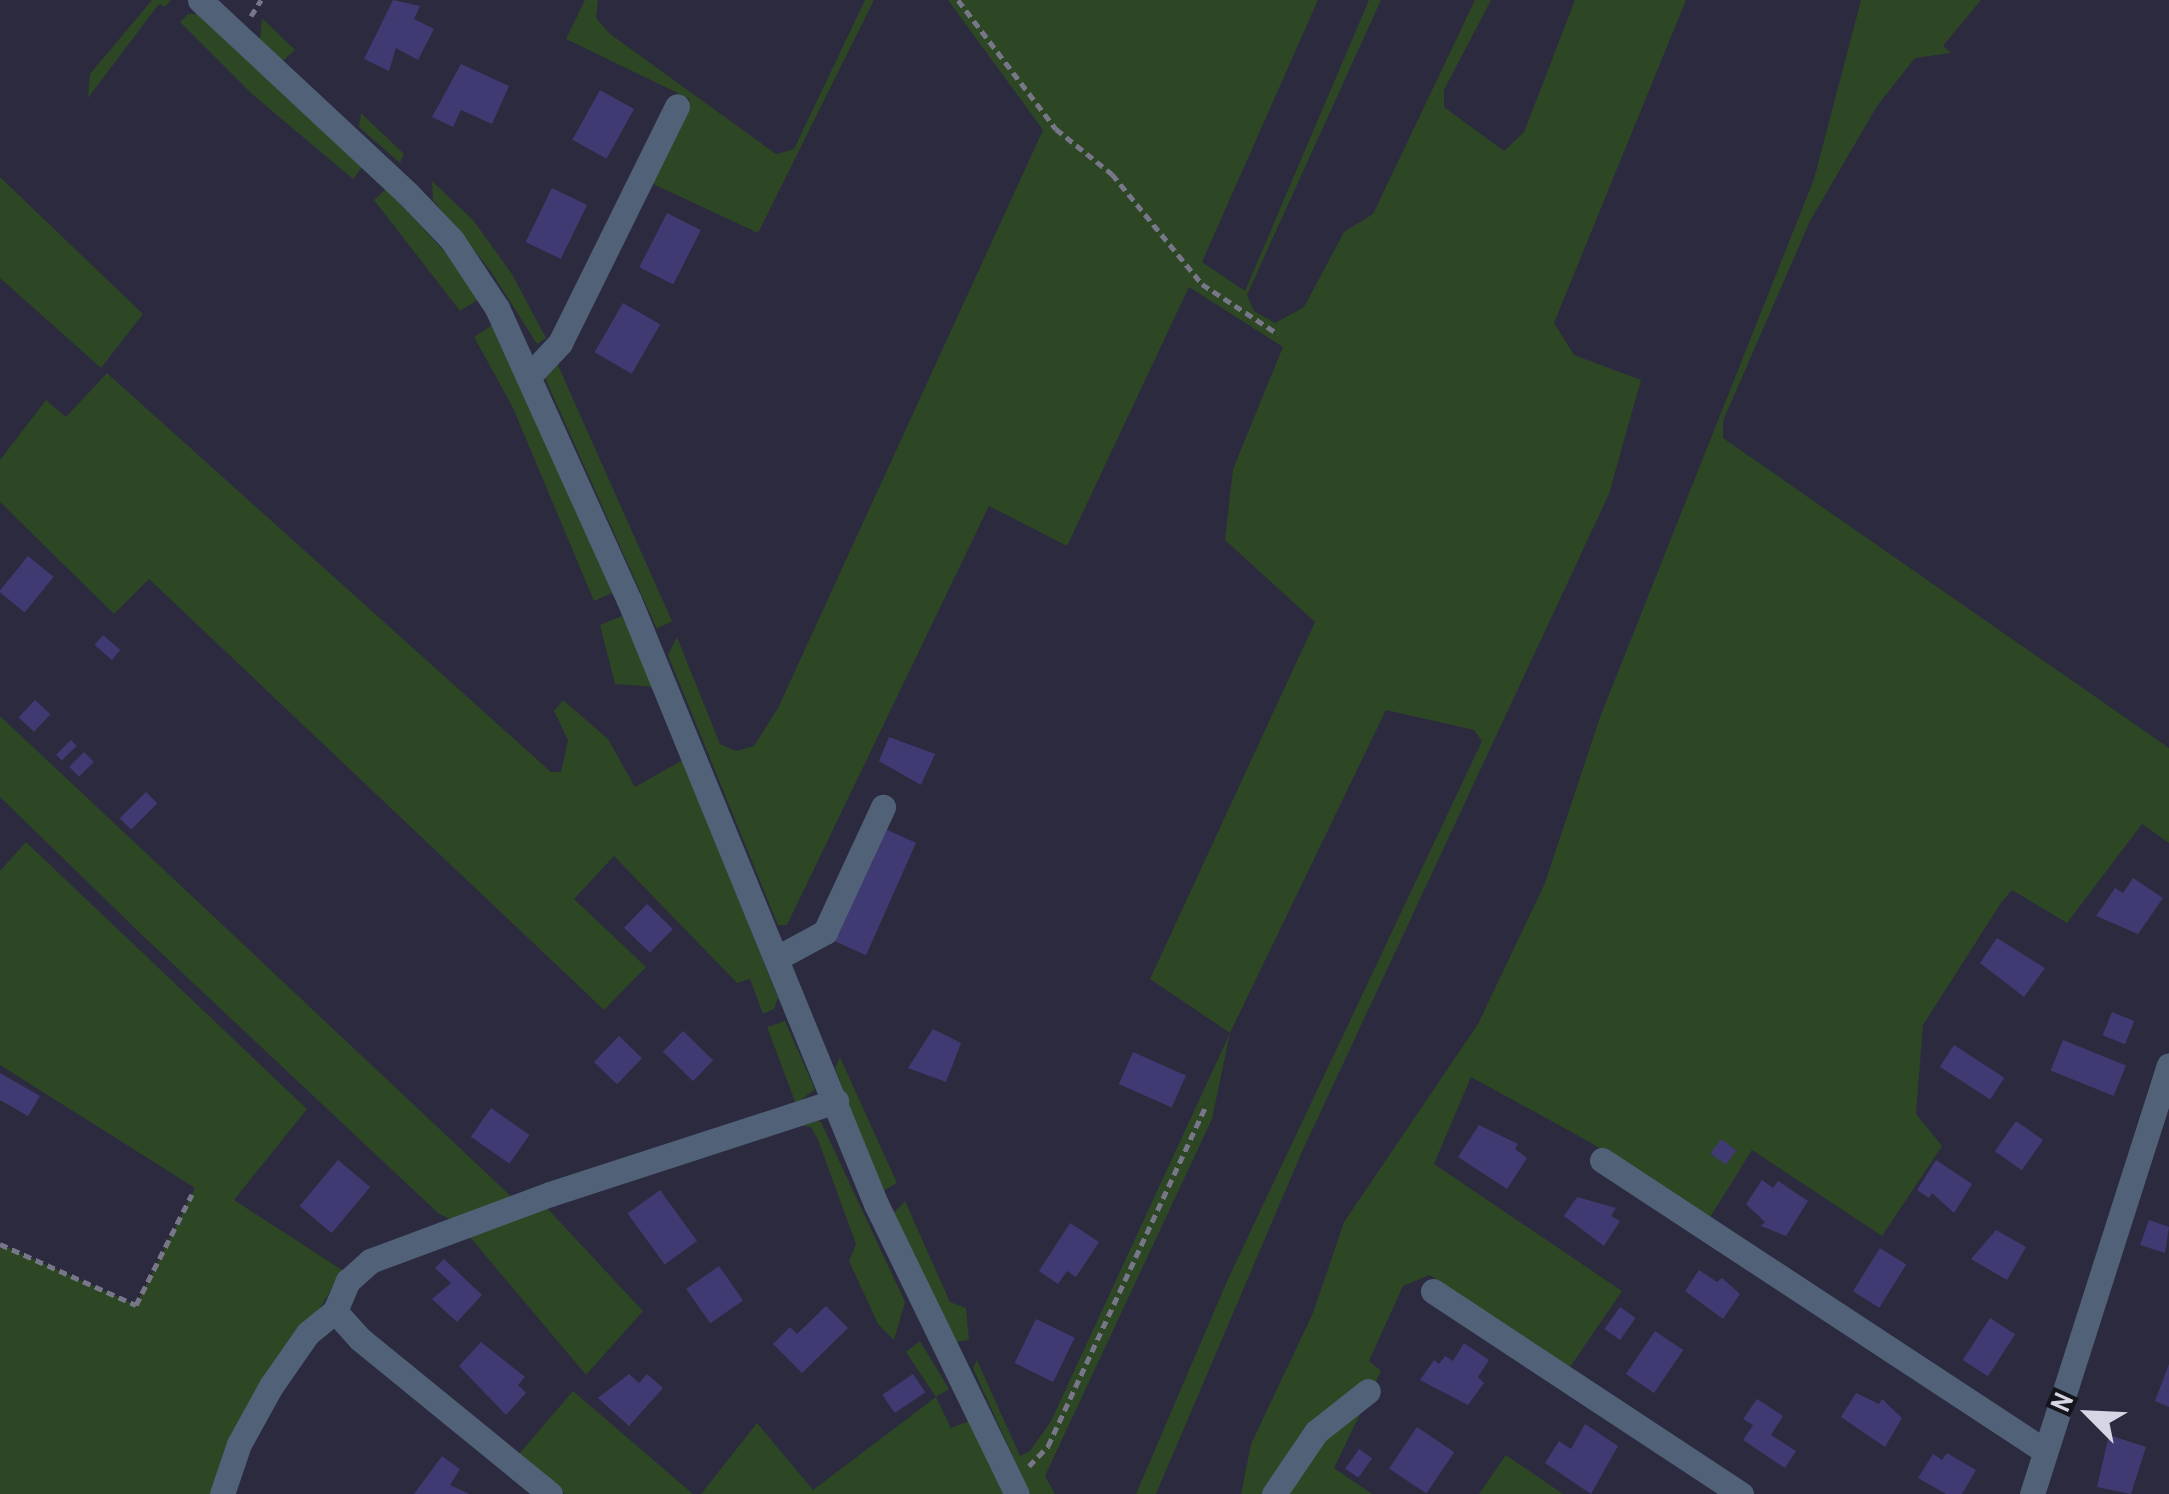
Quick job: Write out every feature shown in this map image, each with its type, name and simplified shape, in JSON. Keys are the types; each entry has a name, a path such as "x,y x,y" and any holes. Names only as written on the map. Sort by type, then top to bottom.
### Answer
{"street":[{"path":"200,0 452,240 530,375 777,958 876,1204 1013,1486"},
{"path":"530,375 560,343 677,106"},
{"path":"777,958 825,932 883,808"},
{"path":"2032,1494 2169,1065"},
{"path":"222,1494 239,1444 271,1386 308,1333 336,1311 348,1281 370,1261 550,1194 836,1101"},
{"path":"1602,1160 2046,1452"},
{"path":"1433,1290 1740,1494"},
{"path":"336,1311 360,1339 550,1494"},
{"path":"1274,1494 1316,1432 1368,1391"}],"path":[{"path":"958,0 1056,129 1112,174 1202,284 1278,334"},
{"path":"1013,1486 1048,1446 1206,1105"},
{"path":"0,1244 136,1305 192,1194"}],"green space":[{"path":"152,0 171,0 165,7 159,4 88,98 90,74"},
{"path":"585,0 598,0 596,18 610,34 776,154 794,149 865,0 874,0 758,233 651,183 690,99 566,39"},
{"path":"948,0 1318,0 1202,262 1245,291 1369,0 1381,0 1247,295 1254,311 1275,323 1304,307 1344,232 1373,214 1475,0 1491,0 1444,90 1444,107 1504,151 1524,132 1575,0 1686,0 1554,323 1574,355 1641,380 1609,494 1301,1154 1156,1494 1136,1494 1228,1279 1482,741 1474,730 1386,710 1230,1033 1150,979 1315,622 1225,540 1233,469 1283,347 1189,287 1067,546 989,506 787,925 778,925 668,655 677,637 720,744 736,751 754,746 778,708 1043,130"},
{"path":"1861,0 1981,0 1943,46 1951,53 1915,58 1877,106 1810,221 1723,421 1723,438 2169,748 2169,843 2142,824 2067,923 2012,890 2001,903 1923,1025 1916,1114 1942,1146 1882,1236 1752,1150 1707,1222 1593,1144 1471,1077 1434,1164 1622,1291 1570,1367 1430,1275 1403,1286 1369,1361 1381,1371 1334,1468 1372,1494 1241,1494 1251,1444 1313,1313 1344,1222 1478,1024 1545,883 1600,717 1814,179"},
{"path":"188,14 197,14 363,166 353,179 253,95 180,22"},
{"path":"262,18 295,50 283,61 260,40"},
{"path":"361,113 404,154 400,163 359,127"},
{"path":"0,177 143,314 101,368 0,278"},
{"path":"432,181 473,220 512,274 546,338 537,344 490,270 433,200"},
{"path":"386,189 445,252 478,300 460,311 374,200"},
{"path":"492,325 614,592 594,601 513,408 474,337"},
{"path":"557,363 672,622 657,628 541,370"},
{"path":"107,373 551,772 561,772 568,740 554,711 563,700 608,739 635,787 683,760 778,998 774,1009 763,1014 750,979 737,983 614,856 574,899 646,967 604,1010 149,579 114,614 0,502 0,460 46,400 66,417"},
{"path":"622,616 654,687 615,684 600,625"},
{"path":"0,716 513,1198 453,1221 438,1213 142,935 0,797"},
{"path":"26,842 307,1109 234,1200 342,1270 214,1494 0,1494 0,1244 136,1305 195,1188 0,1065 0,871"},
{"path":"785,1021 815,1089 796,1104 767,1027"},
{"path":"1230,1033 1212,1119 1045,1476 1055,1494 1030,1494 973,1368 977,1360 1020,1456 1030,1451 1051,1421"},
{"path":"840,1057 897,1183 881,1192 835,1068"},
{"path":"814,1119 821,1122 905,1302 894,1340 878,1324 849,1261 856,1244 818,1140 811,1127 794,1125"},
{"path":"905,1201 950,1302 966,1308 969,1340 954,1342 892,1215"},
{"path":"545,1206 643,1311 586,1375 469,1236"},
{"path":"920,1341 949,1389 936,1397 906,1352"},
{"path":"573,1391 693,1494 565,1494 518,1455"},
{"path":"936,1397 951,1428 969,1421 1004,1494 701,1494 757,1423 813,1490"},
{"path":"1506,1455 1563,1494 1479,1494"}],"building":[{"path":"393,0 420,6 414,19 434,29 418,60 396,48 389,71 364,59"},
{"path":"461,64 509,86 492,124 461,110 453,127 432,117"},
{"path":"600,90 634,109 606,159 572,140"},
{"path":"552,188 587,205 561,259 526,242"},
{"path":"667,213 701,230 673,285 639,267"},
{"path":"623,303 660,324 632,374 594,352"},
{"path":"28,556 54,577 25,613 0,591"},
{"path":"103,635 120,650 112,660 94,645"},
{"path":"35,700 50,714 34,732 19,718"},
{"path":"889,737 935,754 921,785 879,761"},
{"path":"71,740 77,746 62,761 56,755"},
{"path":"84,752 94,762 79,777 69,767"},
{"path":"146,792 157,803 131,829 120,818"},
{"path":"885,829 916,843 866,955 835,941"},
{"path":"2133,878 2163,898 2138,934 2096,916 2115,888 2123,893"},
{"path":"647,904 673,929 650,953 624,928"},
{"path":"1997,938 2045,968 2024,997 1980,963"},
{"path":"2112,1012 2134,1021 2125,1044 2103,1035"},
{"path":"933,1029 961,1043 946,1082 908,1068"},
{"path":"683,1031 713,1060 693,1081 663,1052"},
{"path":"619,1036 642,1058 617,1084 594,1062"},
{"path":"2063,1040 2126,1065 2114,1096 2051,1071"},
{"path":"1954,1045 2004,1078 1990,1099 1940,1067"},
{"path":"1133,1052 1186,1076 1172,1108 1119,1084"},
{"path":"0,1073 40,1096 28,1116 0,1100"},
{"path":"491,1108 530,1135 509,1164 471,1137"},
{"path":"2016,1121 2043,1140 2022,1170 1995,1151"},
{"path":"1479,1125 1518,1144 1515,1149 1527,1158 1507,1189 1458,1157"},
{"path":"1721,1139 1736,1150 1726,1165 1710,1154"},
{"path":"338,1160 370,1187 332,1233 299,1206"},
{"path":"1936,1160 1972,1184 1954,1213 1932,1193 1929,1198 1917,1190"},
{"path":"1762,1180 1773,1188 1778,1181 1808,1201 1786,1236 1761,1226 1765,1222 1746,1204"},
{"path":"660,1190 697,1241 665,1264 628,1214"},
{"path":"1577,1197 1616,1208 1611,1216 1620,1221 1604,1246 1564,1216"},
{"path":"2149,1220 2169,1227 2165,1253 2140,1245"},
{"path":"1070,1223 1099,1242 1076,1277 1067,1271 1058,1284 1039,1271"},
{"path":"1996,1230 2026,1247 2007,1280 1971,1259"},
{"path":"1880,1248 1906,1264 1879,1308 1853,1291"},
{"path":"444,1259 482,1295 457,1322 432,1299 451,1283 435,1268"},
{"path":"719,1266 743,1300 710,1323 686,1289"},
{"path":"1699,1270 1717,1282 1722,1278 1740,1294 1723,1319 1685,1291"},
{"path":"826,1306 848,1328 802,1373 773,1344 790,1327 797,1334"},
{"path":"1620,1307 1636,1318 1620,1340 1605,1329"},
{"path":"1990,1318 2015,1334 1988,1376 1963,1360"},
{"path":"1036,1319 1075,1338 1053,1382 1015,1363"},
{"path":"1655,1331 1683,1350 1654,1393 1626,1374"},
{"path":"481,1342 525,1377 518,1385 526,1393 506,1415 459,1366"},
{"path":"1464,1343 1489,1360 1478,1377 1484,1383 1468,1405 1420,1380 1434,1360 1439,1364 1445,1356 1453,1361"},
{"path":"2169,1364 2169,1407 2155,1401"},
{"path":"629,1374 639,1383 647,1374 663,1388 629,1426 598,1398"},
{"path":"913,1374 925,1392 895,1413 882,1395"},
{"path":"1856,1393 1879,1404 1882,1399 1902,1418 1885,1447 1841,1417"},
{"path":"1757,1399 1783,1416 1771,1435 1796,1451 1785,1468 1743,1440 1753,1425 1743,1419"},
{"path":"1585,1424 1618,1446 1591,1494 1545,1463 1559,1441 1571,1449"},
{"path":"1417,1427 1454,1452 1426,1494 1389,1468"},
{"path":"2109,1435 2146,1447 2131,1494 2097,1487"},
{"path":"1359,1449 1372,1458 1358,1478 1345,1469"},
{"path":"1947,1453 1976,1470 1962,1494 1946,1494 1918,1478 1933,1454 1942,1460"},
{"path":"442,1456 460,1469 450,1485 469,1494 414,1494"}]}
